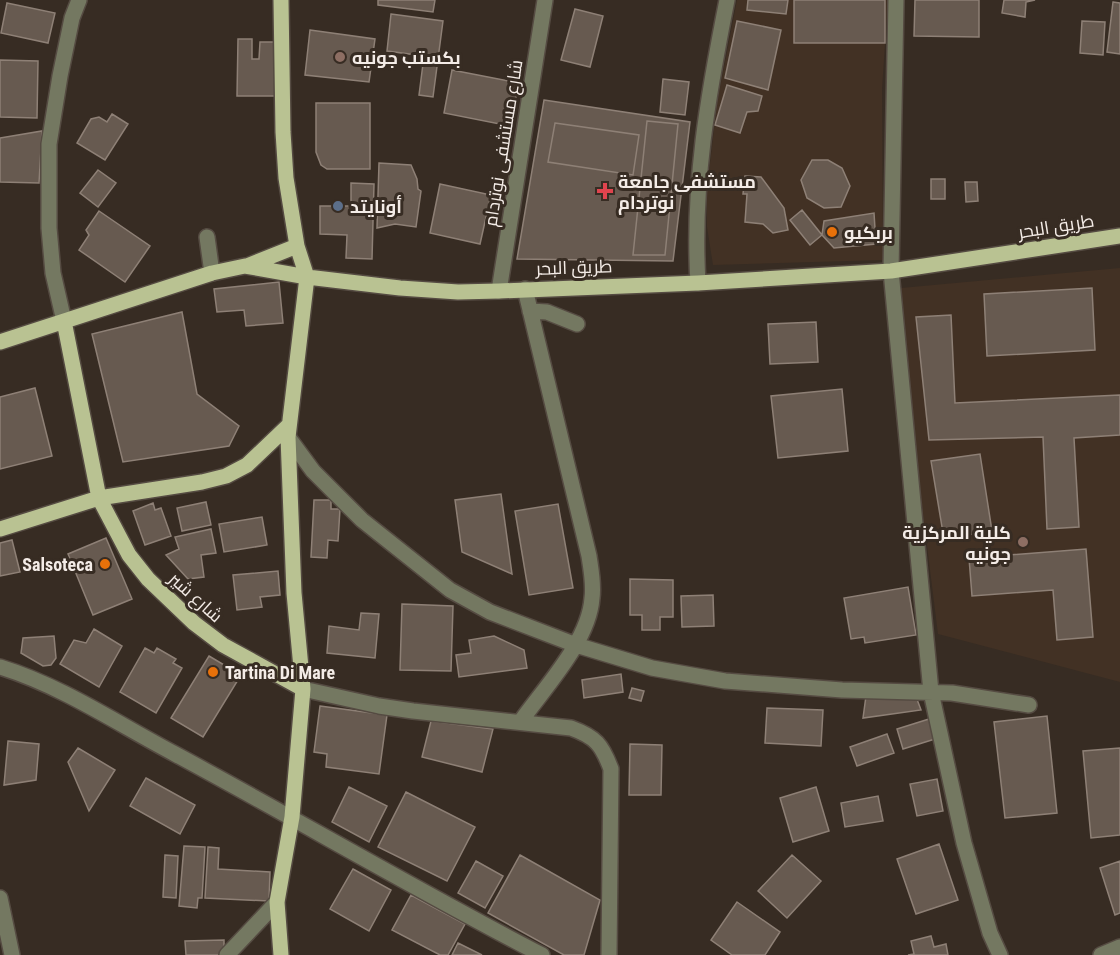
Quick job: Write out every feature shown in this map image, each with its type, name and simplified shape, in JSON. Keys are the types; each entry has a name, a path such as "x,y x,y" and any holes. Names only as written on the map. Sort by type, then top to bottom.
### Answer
{"main road":[{"path":"281,0 286,178 297,246 307,277 288,431 294,593 303,689 292,817 277,902 281,955"},
{"name":"طريق البحر","path":"245,266 307,277 399,288 458,292 499,291 698,283 891,271 1120,236"},
{"path":"0,342 212,273 245,266 297,246"},
{"name":"شارع شير","path":"64,321 99,498 129,555 170,602 223,645 303,689"},
{"path":"0,530 99,498 202,482 226,476 247,465 288,431"}],"street":[{"path":"64,321 53,273 50,239 49,144 72,18 79,0"},
{"name":"شارع مستشفى نوتردام","path":"499,291 545,0"},
{"path":"698,283 696,246 700,159 710,86 727,0"},
{"path":"896,0 891,271 931,692 966,853 990,933 1000,955"},
{"path":"207,237 212,273"},
{"path":"521,721 576,645 588,618 592,600 592,572 525,289"},
{"path":"530,311 547,312 577,324"},
{"path":"288,431 313,471 362,520 450,590 490,612 576,645 652,668 725,681 842,690 952,693 1029,705"},
{"path":"0,667 19,673 72,699 542,955"},
{"path":"303,689 369,704 571,728 589,735 603,748 611,769 607,953"},
{"path":"0,898 12,955"},
{"path":"227,955 277,902"},
{"path":"1101,955 1120,947"}],"shaded area":[{"path":"737,0 888,0 882,89 883,260 713,265 707,227 707,190 717,103"},
{"name":"كلية المركزية جونيه","path":"1120,268 1120,682 938,634 901,337 901,288"}],"building":[{"path":"378,0 435,0 433,12 378,5"},
{"path":"748,0 788,0 786,14 747,10"},
{"path":"794,0 885,0 885,43 794,43"},
{"path":"915,0 979,0 979,37 914,36"},
{"path":"1004,0 1035,0 1026,2 1025,17 1002,13"},
{"path":"1113,2 1120,3 1120,54 1107,52"},
{"path":"7,3 55,13 48,43 1,33"},
{"path":"575,9 603,16 590,67 561,60"},
{"path":"391,14 443,21 433,97 419,95 424,56 387,51"},
{"path":"737,21 781,30 768,90 725,78"},
{"path":"1082,21 1105,22 1103,55 1080,53"},
{"name":"بكستب جونيه","path":"310,30 375,39 369,82 305,75"},
{"path":"238,39 252,39 252,59 259,59 260,42 277,42 277,96 237,96"},
{"path":"0,60 38,61 37,118 0,117"},
{"path":"452,70 519,83 510,126 444,113"},
{"path":"663,79 689,82 685,115 660,112"},
{"path":"727,85 762,96 758,111 747,112 740,133 715,125"},
{"name":"مستشفى جامعة نوتردام","path":"544,100 690,122 673,261 517,259"},
{"path":"316,103 370,103 370,169 327,169 321,165 316,152"},
{"path":"112,114 128,124 105,160 77,143 91,119 99,117 107,122"},
{"path":"647,121 678,124 665,255 633,255"},
{"path":"555,123 639,135 633,175 548,162"},
{"path":"42,131 39,183 0,182 0,138"},
{"path":"812,160 828,160 842,168 850,186 841,207 824,208 807,198 801,180"},
{"path":"379,163 411,165 417,179 418,189 421,191 416,227 395,224 377,228"},
{"path":"98,170 116,183 98,207 80,193"},
{"path":"745,176 761,177 784,208 788,230 773,233 763,224 745,222 747,194 743,194"},
{"path":"931,179 945,179 945,199 931,199"},
{"path":"965,182 977,182 978,201 966,202"},
{"path":"351,183 374,184 372,259 346,258 347,235 320,234 320,206 351,206"},
{"path":"440,184 491,195 480,244 430,233"},
{"path":"802,210 822,235 810,245 790,220"},
{"path":"99,211 150,246 125,282 79,250 89,235 86,230"},
{"path":"874,213 876,244 834,248 822,235 824,221"},
{"path":"279,282 283,323 246,326 244,310 217,312 214,289"},
{"path":"1092,288 1095,350 987,356 984,294"},
{"path":"182,312 197,394 239,426 229,446 123,462 92,334"},
{"path":"951,315 955,403 1120,395 1120,435 1074,438 1079,527 1047,529 1043,437 929,440 916,317"},
{"path":"816,322 818,362 770,364 768,324"},
{"path":"35,388 52,456 0,469 0,397"},
{"path":"842,389 848,451 778,458 771,396"},
{"path":"980,454 992,531 944,539 931,461"},
{"path":"501,494 512,574 462,552 455,500"},
{"path":"314,500 331,500 331,509 340,509 338,541 328,540 327,558 311,557"},
{"path":"206,502 211,525 182,531 177,508"},
{"path":"153,503 155,510 161,508 171,536 145,545 133,511"},
{"path":"558,504 573,588 529,595 515,511"},
{"path":"262,517 267,545 224,552 219,524"},
{"path":"211,529 216,553 201,555 204,577 188,579 166,555 179,549 175,537"},
{"path":"106,538 132,599 93,615 68,554"},
{"path":"12,540 20,572 0,576 0,543"},
{"path":"1086,549 1093,637 1057,640 1053,590 972,596 969,558"},
{"path":"278,571 280,595 260,597 262,607 237,610 233,575"},
{"path":"630,579 673,580 673,617 660,617 660,630 642,630 642,615 630,615"},
{"path":"908,587 916,635 865,643 864,637 851,639 844,598"},
{"path":"713,595 714,626 682,627 681,596"},
{"path":"402,604 453,606 451,671 400,670"},
{"path":"361,613 379,614 375,658 327,653 329,626 359,630"},
{"path":"94,629 122,646 99,687 60,664 74,640 86,643"},
{"path":"54,636 56,658 51,665 43,666 21,653 23,638"},
{"path":"494,636 524,650 527,668 459,677 456,655 471,653 469,640"},
{"path":"145,648 154,653 157,648 176,659 173,663 182,668 156,713 120,692"},
{"path":"209,656 241,675 203,737 171,718"},
{"path":"621,674 623,692 584,698 582,680"},
{"path":"632,688 644,691 641,701 629,698"},
{"path":"915,694 921,710 863,718 866,696"},
{"path":"320,706 387,715 379,774 326,767 327,754 314,752"},
{"path":"767,708 823,710 821,746 765,743"},
{"path":"1047,716 1057,813 1005,818 994,722"},
{"path":"929,719 935,739 903,749 897,729"},
{"path":"431,721 493,729 482,772 422,757"},
{"path":"887,734 894,753 857,766 850,747"},
{"path":"8,741 39,744 36,780 4,785"},
{"path":"630,744 662,745 661,795 629,795"},
{"path":"78,748 115,770 89,811 68,762"},
{"path":"1120,748 1120,835 1091,838 1083,751"},
{"path":"146,778 195,805 180,834 130,806"},
{"path":"937,779 943,811 917,816 910,784"},
{"path":"349,787 387,806 369,842 332,822"},
{"path":"816,787 829,831 793,842 780,798"},
{"path":"406,792 475,827 447,881 378,847"},
{"path":"878,796 883,821 845,827 841,803"},
{"path":"939,844 958,900 916,914 897,859"},
{"path":"184,846 205,847 202,898 198,898 197,908 179,906"},
{"path":"208,847 219,848 218,869 270,872 269,901 205,898"},
{"path":"165,855 178,856 176,898 163,897"},
{"path":"520,855 600,900 584,955 564,955 488,913"},
{"path":"792,855 821,881 787,918 758,891"},
{"path":"476,861 503,876 485,908 458,893"},
{"path":"1120,861 1120,913 1115,915 1100,868"},
{"path":"353,869 391,890 369,931 330,909"},
{"path":"411,895 465,924 448,955 440,955 392,930"},
{"path":"737,902 780,932 765,955 732,955 711,940"},
{"path":"931,936 934,947 946,944 948,955 908,955 914,954 911,941"},
{"path":"224,940 224,955 186,955 185,941"},
{"path":"458,943 482,955 452,955"}],"place":[{"name":"بكستب جونيه","path":"340,57"},
{"name":"مستشفى جامعة نوتردام","path":"605,191"},
{"name":"أونايتد","path":"338,206"},
{"name":"بربكيو","path":"832,232"},
{"name":"كلية المركزية جونيه","path":"1023,542"},
{"name":"Salsoteca","path":"105,564"},
{"name":"Tartina Di Mare","path":"213,672"}]}
